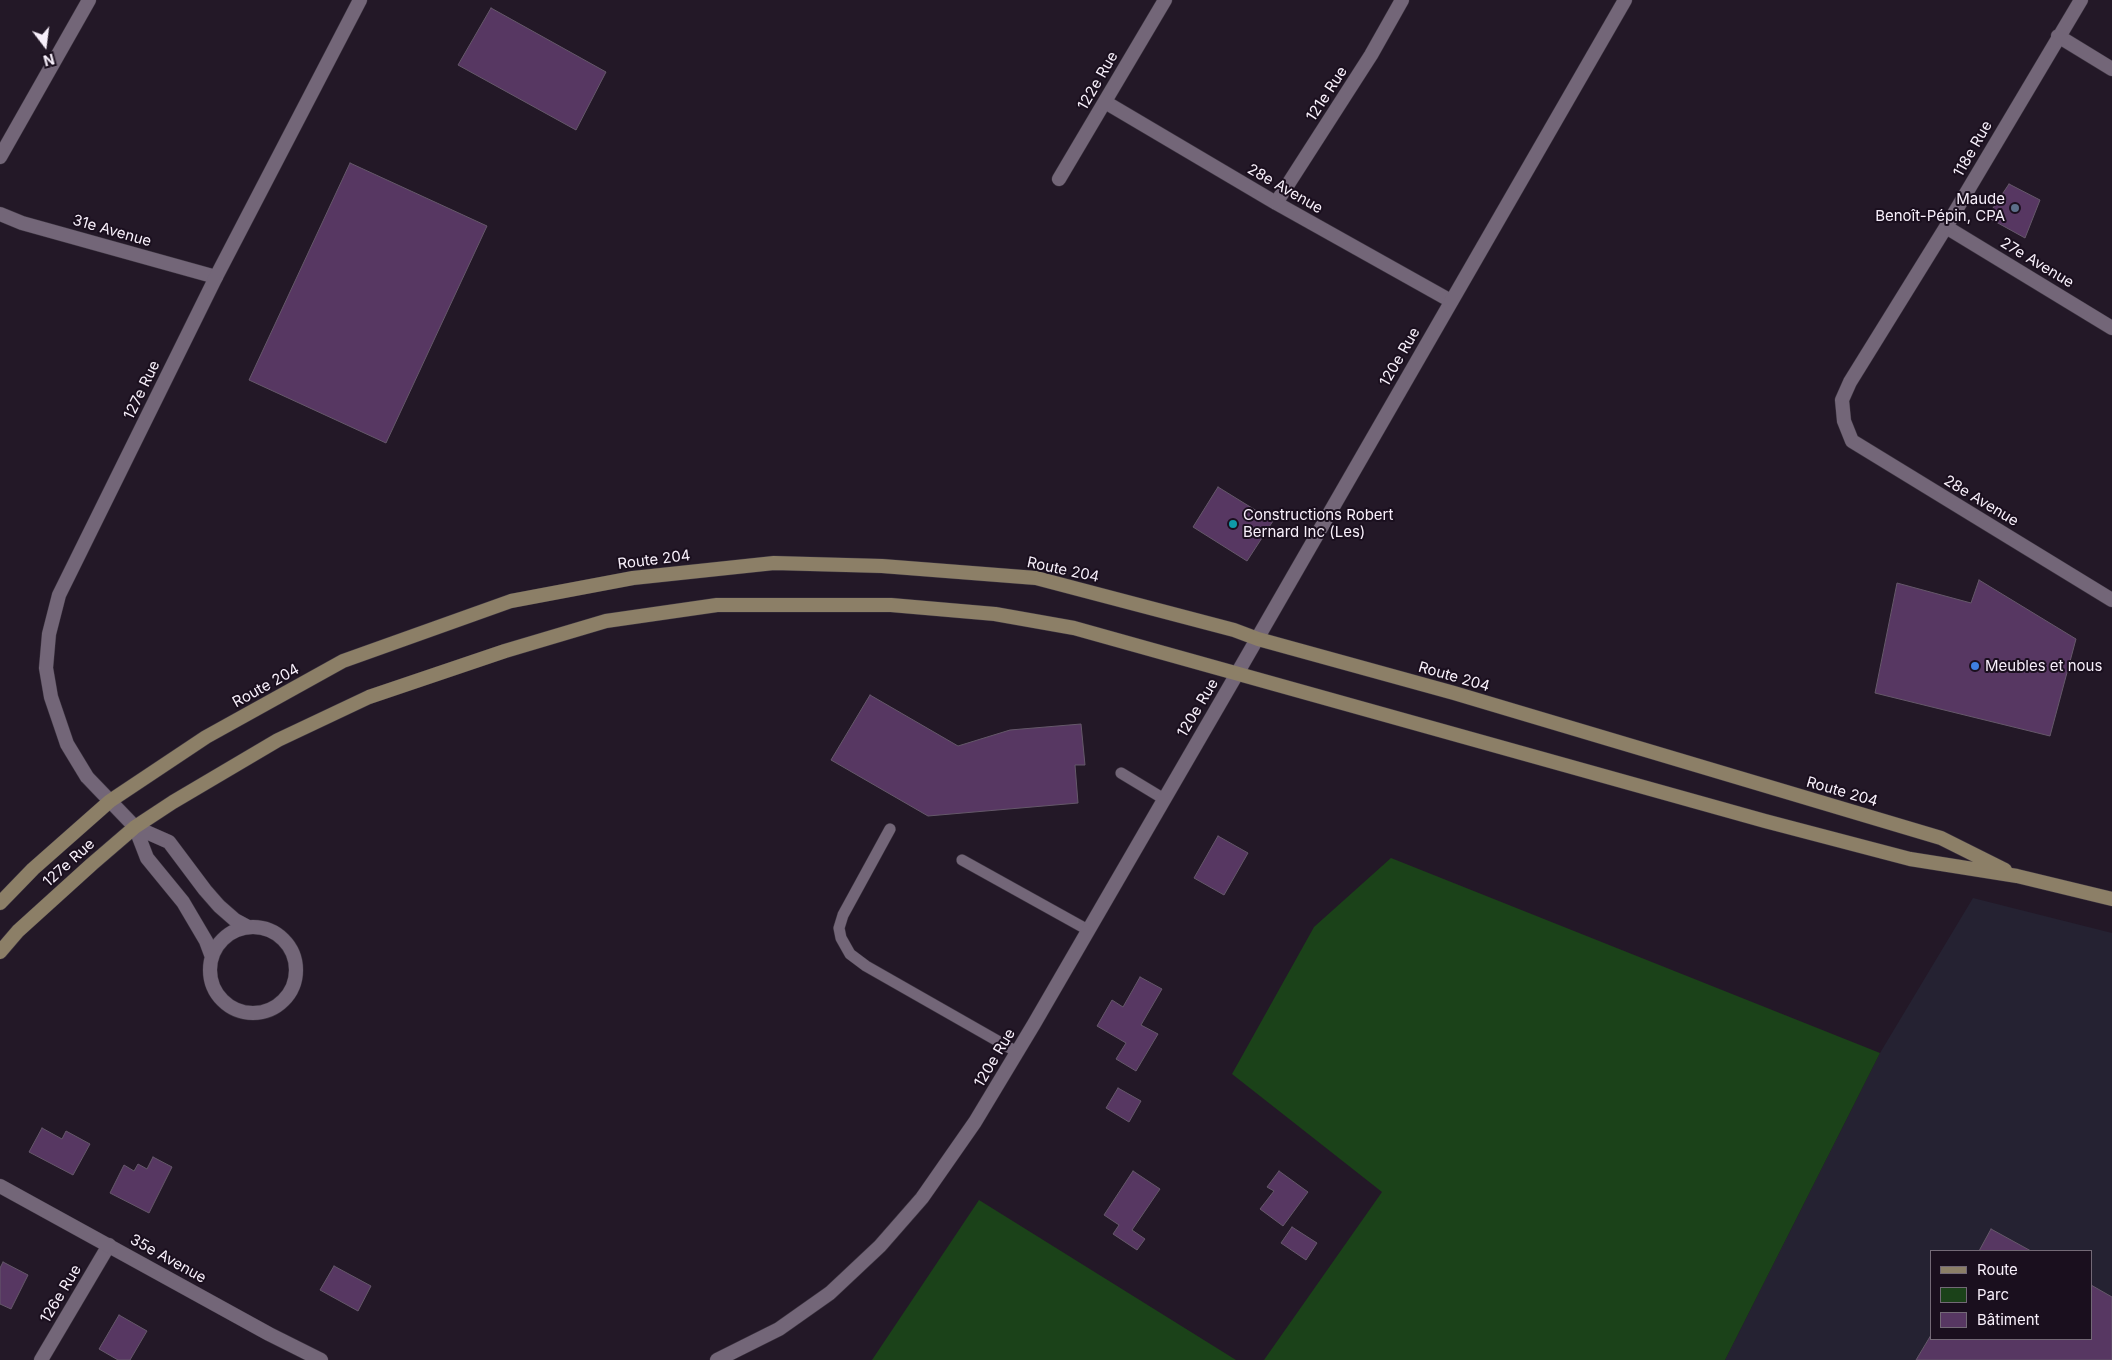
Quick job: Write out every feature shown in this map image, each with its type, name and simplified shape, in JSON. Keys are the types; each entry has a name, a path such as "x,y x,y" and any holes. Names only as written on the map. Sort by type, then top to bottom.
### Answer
{"main road":[{"name":"Route 204","path":"110,801 206,738 344,662 511,601 633,578 774,563 882,566 1036,578 1234,630 1258,639 1454,694 1941,838 2017,876"},
{"name":"Route 204","path":"135,827 278,740 369,697 506,651 606,621 708,606 891,605 996,614 1074,628 1900,857 2017,876 2112,899"},
{"name":"127e Rue","path":"0,903 33,869 110,801"},
{"name":"127e Rue","path":"0,952 18,931 135,827"}],"street":[{"path":"0,157 89,0"},
{"name":"127e Rue","path":"135,827 87,777 67,744 51,697 46,668 48,634 59,595 216,277 360,0"},
{"name":"122e Rue","path":"1059,179 1164,0"},
{"name":"121e Rue","path":"1276,203 1371,55 1402,0"},
{"name":"120e Rue","path":"718,1360 779,1330 830,1293 880,1246 922,1198 975,1122 1258,639 1626,0"},
{"name":"118e Rue","path":"1844,421 1842,400 1850,382 1946,227 2081,0"},
{"path":"2058,36 2112,70"},
{"name":"28e Avenue","path":"1105,102 1276,203 1451,301"},
{"name":"31e Avenue","path":"0,214 22,223 216,277"},
{"name":"27e Avenue","path":"1946,227 2112,328"},
{"name":"28e Avenue","path":"1844,421 1852,441 2112,600"},
{"path":"135,827 169,842 219,906 235,920 248,927"},
{"path":"135,827 147,858 184,902 206,941 212,957"},
{"path":"248,927 262,928 274,932 284,940 292,951 296,963 296,976 293,988 286,999 275,1008 257,1013 238,1010 226,1004 218,995 212,983 210,970 212,957 226,937 237,930 248,927"},
{"name":"35e Avenue","path":"0,1186 269,1334 321,1360"},
{"name":"126e Rue","path":"41,1360 109,1245"}],"lane":[{"path":"1121,773 1164,799"},
{"path":"890,828 843,915 839,928 841,938 850,954 866,966 1017,1052"},
{"path":"962,860 1088,930"}],"shaded area":[{"path":"1973,898 2112,933 2112,1360 1725,1360 1880,1053"}],"green space":[{"path":"1391,858 1880,1053 1725,1360 1264,1360 1382,1192 1232,1074 1314,927"},
{"path":"979,1200 1236,1360 872,1360"}],"building":[{"path":"491,8 606,72 576,130 458,65"},
{"path":"350,163 487,226 386,443 249,380"},
{"name":"Maude Benoît-Pépin, CPA","path":"2009,184 2040,200 2025,238 1987,217"},
{"name":"Constructions Robert Bernard Inc (Les)","path":"1218,487 1273,521 1247,561 1193,527"},
{"name":"Meubles et nous","path":"1979,580 2076,639 2050,736 1875,693 1897,583 1971,603"},
{"path":"870,695 958,746 1010,730 1081,724 1085,765 1075,765 1078,803 928,816 831,760"},
{"path":"1218,836 1248,853 1224,895 1194,878"},
{"path":"1140,977 1162,989 1141,1025 1158,1034 1136,1071 1116,1059 1126,1043 1097,1026 1112,1000 1123,1007"},
{"path":"1118,1088 1141,1101 1129,1122 1106,1108"},
{"path":"42,1128 62,1139 66,1131 90,1144 73,1175 29,1152"},
{"path":"153,1157 172,1167 149,1213 110,1193 124,1165 134,1171 138,1164 147,1169"},
{"path":"1133,1171 1160,1189 1132,1230 1145,1239 1137,1250 1113,1234 1119,1225 1104,1215"},
{"path":"1279,1171 1308,1192 1283,1226 1260,1209 1274,1191 1267,1187"},
{"path":"1292,1227 1317,1243 1306,1260 1281,1243"},
{"path":"1991,1229 2029,1250 1980,1250"},
{"path":"3,1262 28,1275 11,1309 0,1304 0,1268"},
{"path":"334,1266 371,1286 358,1311 320,1290"},
{"path":"2092,1286 2112,1297 2112,1360 1916,1360 1930,1337 1930,1340 2092,1340"},
{"path":"119,1315 147,1331 130,1360 118,1360 99,1349"}],"place":[{"name":"Maude Benoît-Pépin, CPA","path":"2015,208"},
{"name":"Constructions Robert Bernard Inc (Les)","path":"1233,524"},
{"name":"Meubles et nous","path":"1975,666"}]}
